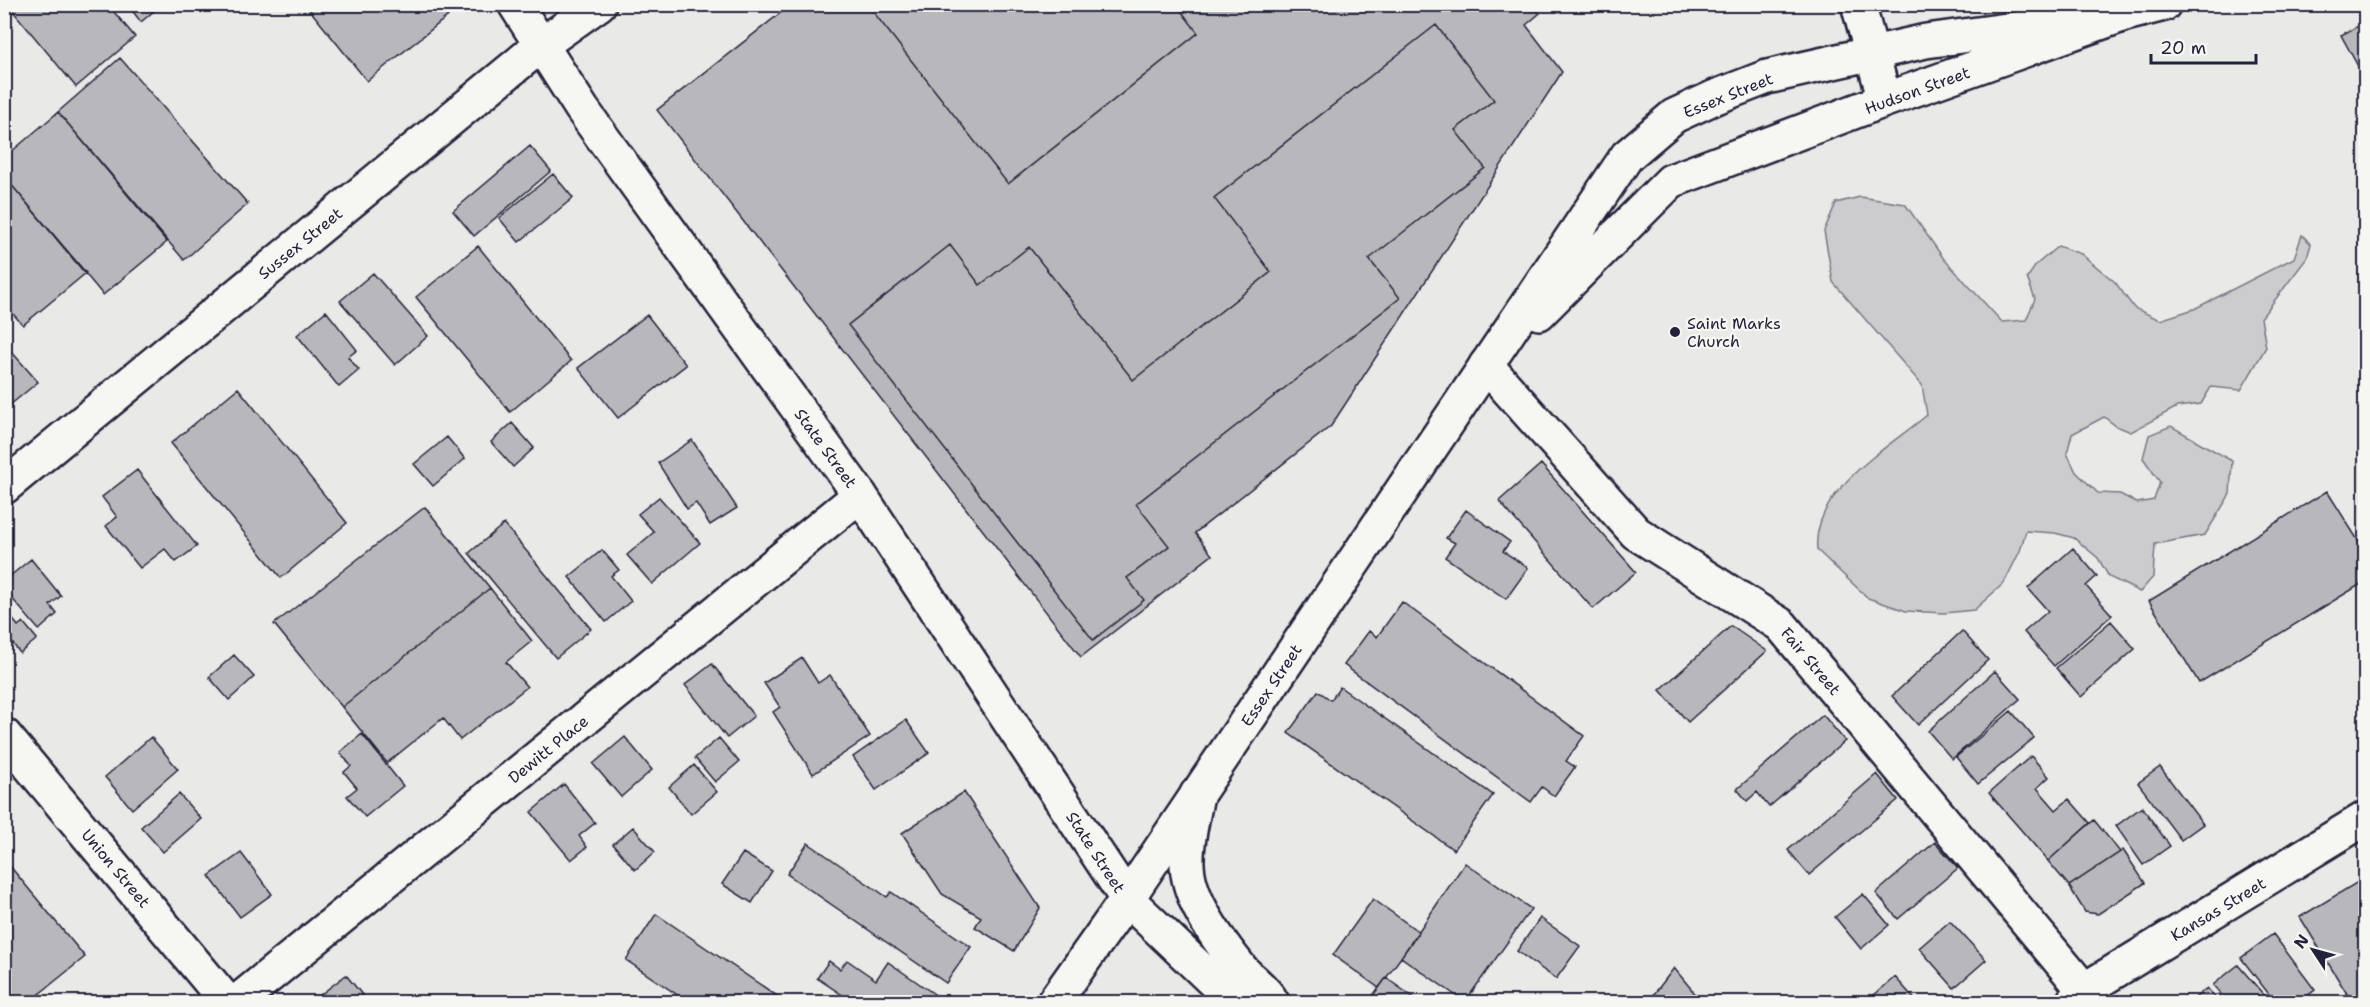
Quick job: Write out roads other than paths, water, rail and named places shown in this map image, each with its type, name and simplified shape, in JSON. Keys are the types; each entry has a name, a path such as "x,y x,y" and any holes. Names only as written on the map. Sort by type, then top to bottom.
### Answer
{"street":[{"name":"State Street","path":"515,4 582,109 860,495 1127,899 1235,1002"},
{"name":"Sussex Street","path":"4,487 541,45 599,4"},
{"path":"1858,4 1885,100"},
{"path":"2079,4 2125,14"},
{"name":"Hudson Street","path":"1671,181 1885,100 2125,14 2164,4"},
{"name":"Essex Street","path":"1053,1002 1127,899 1627,156 1674,116 1767,77 1926,40 2125,14"},
{"name":"Essex Street","path":"1486,365 1671,181"},
{"name":"Fair Street","path":"1486,365 1636,532 1781,625 2083,998"},
{"name":"Dewitt Place","path":"237,1002 860,495"},
{"name":"Union Street","path":"4,735 227,1002"},
{"path":"1197,794 1187,857 1188,881 1194,897 1239,967 1268,994 1272,1002"},
{"name":"Kansas Street","path":"2083,998 2366,818"}],"place":[{"name":"Saint Marks Church","path":"1675,332"}]}
